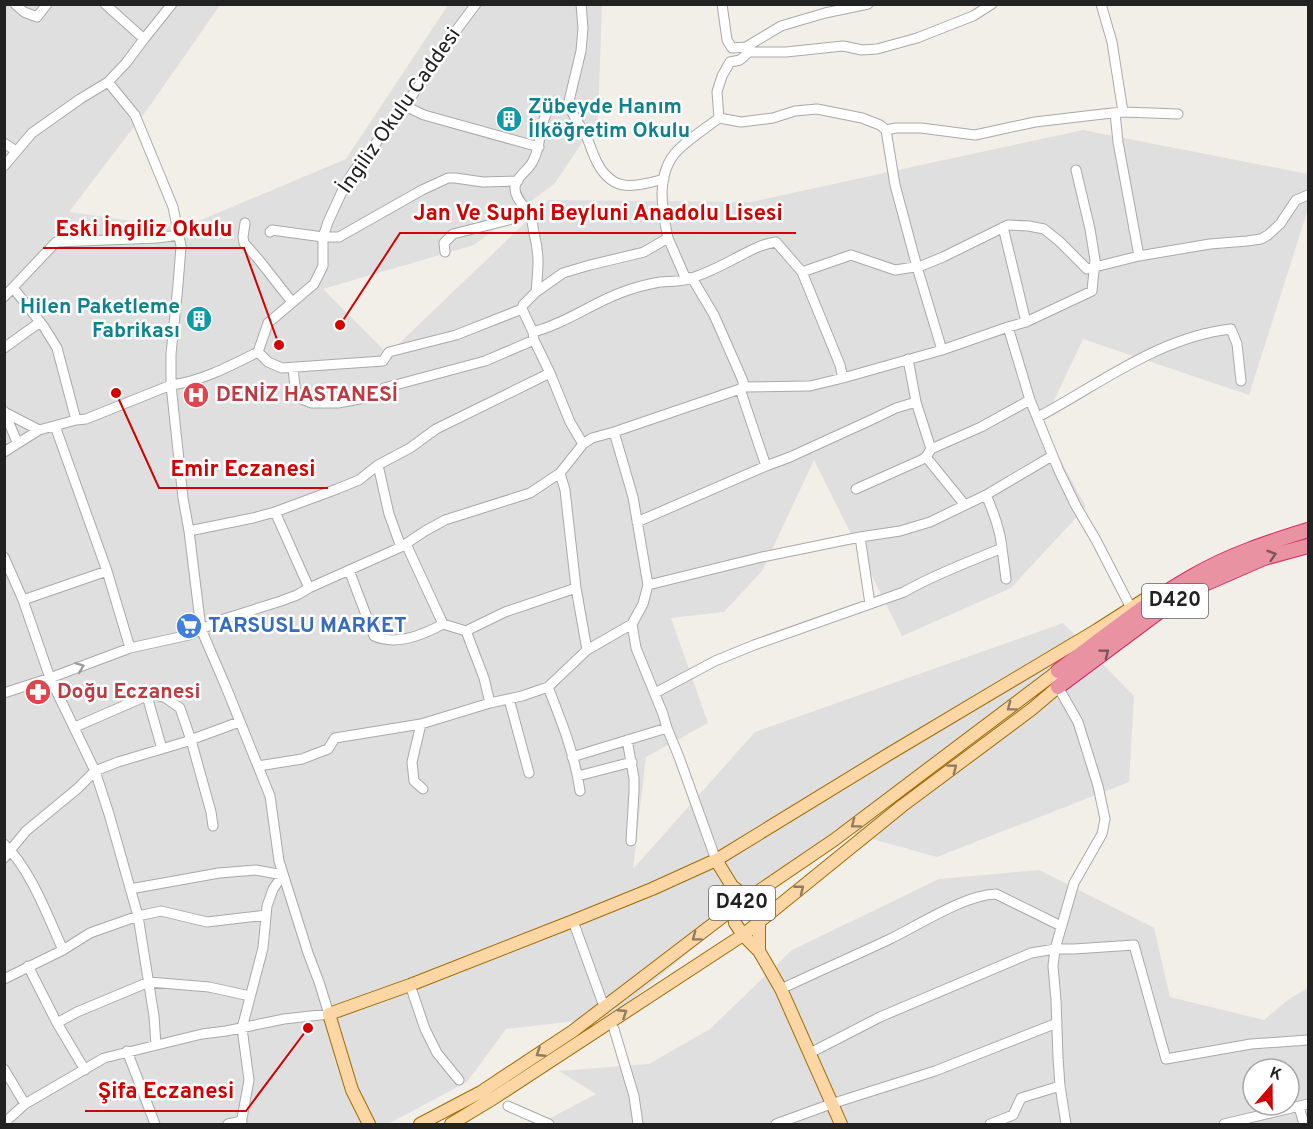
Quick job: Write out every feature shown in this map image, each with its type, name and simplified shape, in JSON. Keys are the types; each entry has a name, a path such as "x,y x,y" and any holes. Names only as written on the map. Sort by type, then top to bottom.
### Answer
{"highway":[{"name":"D420","path":"1058,671 1167,592 1193,576 1248,551 1308,530"},
{"name":"D420","path":"1058,687 1193,589 1264,558 1308,546"}],"main road":[{"path":"369,1125 352,1090 329,1014 410,986 652,889 716,860 1212,560 1232,552 1248,551"},
{"name":"D420","path":"420,1125 481,1092 573,1031 734,908 834,840 1058,671"},
{"path":"451,1125 743,935 902,806 1058,687"},
{"path":"716,860 732,886 754,904 758,911 759,951"},
{"path":"732,886 735,923 759,951 781,989 841,1125"}],"street":[{"path":"15,4 24,12 37,17 47,4"},
{"path":"105,4 144,39"},
{"path":"4,166 32,133 108,82 126,63 172,4"},
{"name":"İngiliz Okulu Caddesi","path":"258,352 268,323 314,284 322,266 323,237 345,185 405,106 476,4"},
{"path":"581,4 583,28 581,51 569,107 587,137 601,171 608,179 634,187 664,179"},
{"path":"722,4 727,40 732,48 786,52 843,46 862,50 878,49 917,38 973,16 992,4"},
{"path":"719,118 717,92 730,62 741,60 747,49 782,26 825,13 868,4"},
{"path":"1101,4 1112,42 1119,113 1118,142 1139,256"},
{"path":"5,1124 25,1104 104,1058 201,1034 284,1019 329,1014 279,861 270,796 201,629 183,498 171,385 171,354 181,246 172,207 135,115 108,82"},
{"path":"405,106 424,115 539,147"},
{"path":"536,292 539,259 533,228 528,213 516,196 515,189 518,181 532,164 539,147 541,124 549,109 569,107"},
{"path":"692,278 685,277 668,238 662,213 664,179 668,165 677,150 719,118 741,122 817,109 862,118 880,124 886,130 895,185 942,350"},
{"path":"886,130 921,128 975,135 1035,122 1119,113 1178,114"},
{"path":"4,143 16,151"},
{"path":"4,693 130,648 189,635 221,620 281,601 404,545 445,520 530,493 560,473 582,444 592,438 742,388 810,386 942,350 1026,322 1092,291 1095,267 1090,229 1076,171"},
{"path":"270,232 272,230 339,237 422,190 448,178 483,182 518,181"},
{"path":"802,272 851,255 895,270 917,267 943,257 1008,225 1044,229 1087,269 1139,256 1210,244 1261,239 1280,224 1296,200 1308,195"},
{"path":"445,252 444,243 453,234 528,213"},
{"path":"245,223 244,243 292,302"},
{"path":"1003,226 1026,322"},
{"path":"4,297 56,242 178,236"},
{"path":"4,452 39,430 86,419 171,385 206,376 258,352 268,362 282,368 383,361 389,352 456,335 522,309 536,292 563,273 644,252 668,238"},
{"path":"293,368 299,398 312,404 338,403 381,396 384,388 485,361 544,329 628,290 659,282 692,278 766,243 776,242 802,272 840,365 843,378"},
{"path":"692,278 714,315 743,381 742,388 766,465"},
{"path":"14,289 57,348 76,420"},
{"path":"522,309 570,422 582,444"},
{"path":"4,348 40,322"},
{"path":"1008,327 1030,400 1052,456 1131,608"},
{"path":"1038,417 1136,361 1176,342 1212,332 1231,329 1237,344 1241,381"},
{"path":"908,359 929,453 964,505"},
{"path":"189,531 275,512 359,480 378,465 410,448 436,429 550,373"},
{"path":"856,489 1030,400"},
{"path":"637,522 766,465 790,457 896,408 916,402"},
{"path":"5,412 39,430"},
{"path":"5,412 17,442"},
{"path":"55,426 107,571 130,648"},
{"path":"258,766 302,759 328,749 334,738 421,724 548,687 587,650 632,624 643,604 648,585 633,497 614,432"},
{"path":"648,585 762,557 900,531 930,522 986,495 1052,456"},
{"path":"378,465 389,514 443,624"},
{"path":"560,473 587,650"},
{"path":"986,495 1001,535 1006,579"},
{"path":"275,512 309,588"},
{"path":"860,537 870,604"},
{"path":"655,693 744,648 904,592 921,582 1002,548"},
{"path":"4,557 50,678 95,771 109,814 138,916 156,1045"},
{"path":"349,570 374,636 393,640 426,633 443,624 466,631 505,612 576,588"},
{"path":"22,600 107,571"},
{"path":"632,624 636,648 655,693 716,860"},
{"path":"466,631 484,678 490,703"},
{"path":"548,687 573,756 580,791"},
{"path":"1058,687 1078,723 1098,786 1105,819 1102,834 1074,883 1055,949 1053,966 1058,1058 1066,1125"},
{"path":"75,727 151,694 166,698 180,708 191,740 213,826"},
{"path":"147,696 162,749"},
{"path":"509,699 529,773"},
{"path":"4,858 8,847 95,771 239,722"},
{"path":"421,724 415,744 412,773 414,781 423,789"},
{"path":"573,756 667,728"},
{"path":"627,740 632,762 634,792 631,841"},
{"path":"578,776 632,762"},
{"path":"8,847 19,860 63,950"},
{"path":"130,889 219,873 256,870 283,875"},
{"path":"228,1125 242,1123 249,1080 242,1028 263,948 267,906 273,889 283,875"},
{"path":"781,989 984,894 996,894 1060,926"},
{"path":"4,979 63,950 90,933 138,916 161,911 207,922 266,915"},
{"path":"573,921 602,1001"},
{"path":"810,1053 880,1017 1031,953 1055,949 1074,950 1134,945 1166,1059 1251,1044 1308,1040"},
{"path":"28,966 57,1023 85,1070"},
{"path":"57,1023 77,1012 148,982 209,987 250,996"},
{"path":"410,986 425,1029 437,1053 459,1080"},
{"path":"776,1125 831,1104 934,1071 1057,1023"},
{"path":"614,1029 634,1096 638,1125"},
{"path":"127,1052 154,1125"},
{"path":"4,1069 25,1104"},
{"path":"990,1125 1013,1115 1021,1098 1060,1086"},
{"path":"508,1106 549,1125"},
{"path":"1224,1125 1304,1106 1304,1125"}],"shaded area":[{"path":"5,5 220,5 149,107 69,212 182,228 346,159 448,5 602,5 598,119 555,183 474,245 323,289 388,354 549,200 751,202 1083,130 1308,174 1308,209 1249,395 1083,339 1042,426 1086,507 1011,588 902,636 814,460 762,571 724,612 671,618 708,723 646,757 633,869 755,732 1063,623 1134,696 1129,782 937,857 836,829 611,1017 506,1029 467,1082 388,1124 5,1124"},
{"path":"1039,870 1154,928 1170,997 1264,1020 1289,999 1308,988 1308,1124 539,1124 596,1094 559,1071 649,1064 710,1029 792,950 939,879"}],"place":[{"name":"Zübeyde Hanım İlköğretim Okulu","path":"509,119"},
{"name":"Hilen Paketleme Fabrikası","path":"199,319"},
{"name":"Jan Ve Suphi Beyluni Anadolu Lisesi","path":"340,325"},
{"name":"Eski İngiliz Okulu","path":"279,345"},
{"name":"Emir Eczanesi","path":"116,393"},
{"name":"DENİZ HASTANESİ","path":"196,395"},
{"name":"TARSUSLU MARKET","path":"189,626"},
{"name":"Doğu Eczanesi","path":"38,692"},
{"name":"Şifa Eczanesi","path":"308,1028"}]}
